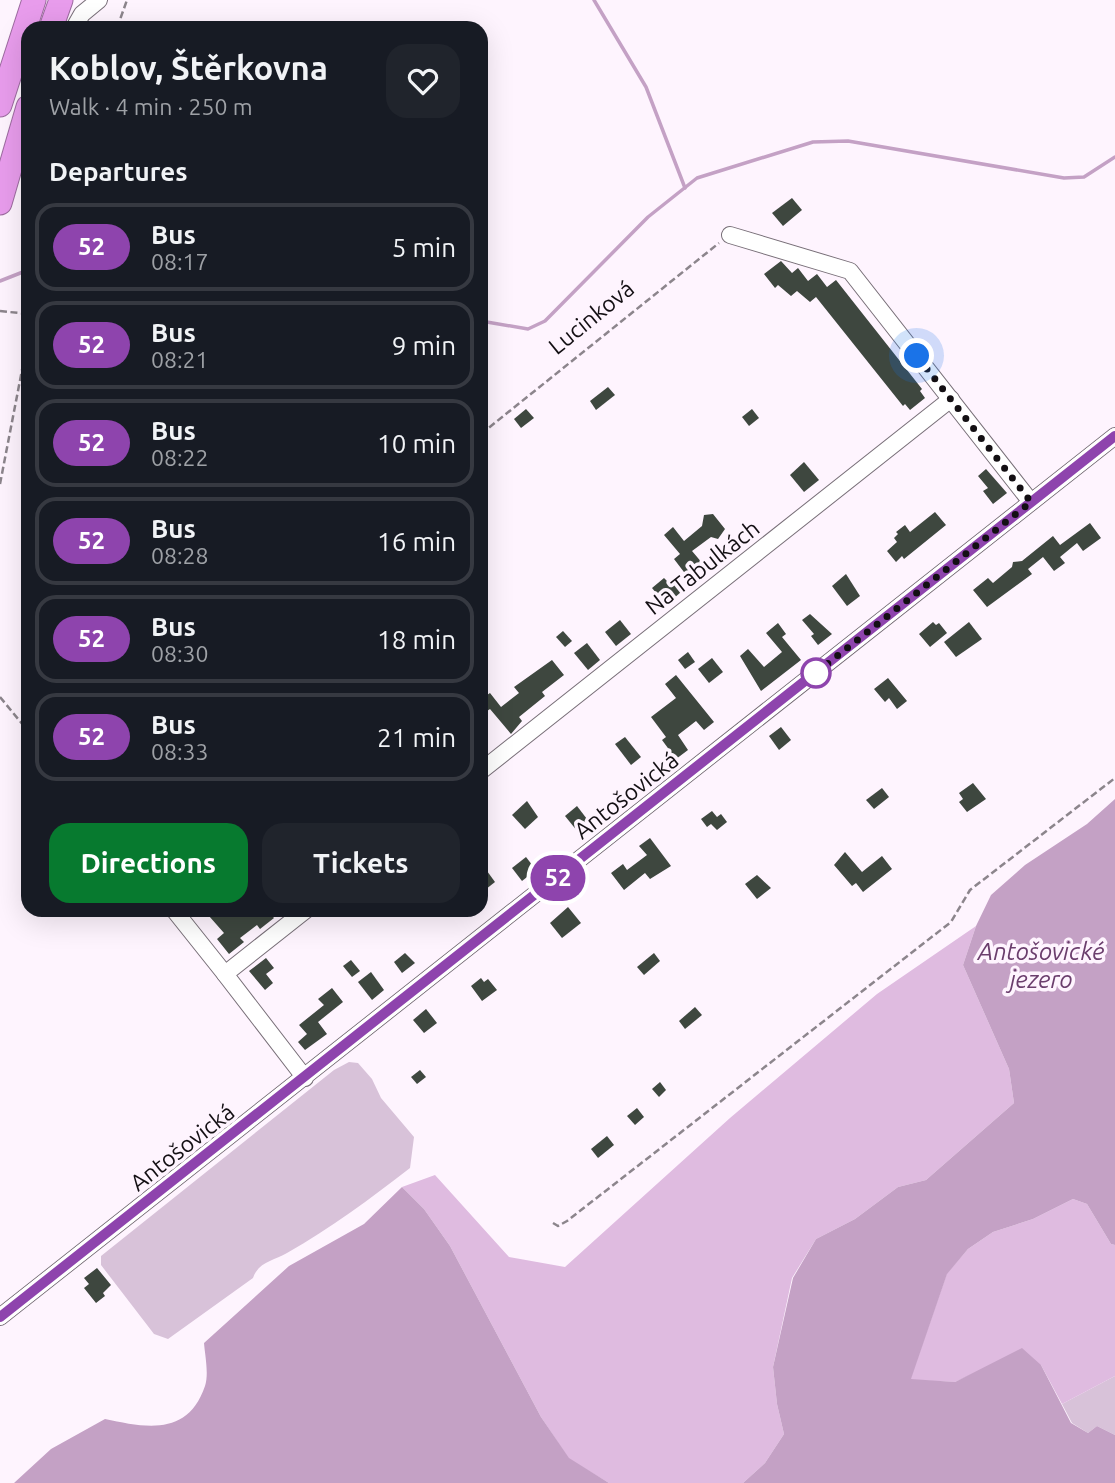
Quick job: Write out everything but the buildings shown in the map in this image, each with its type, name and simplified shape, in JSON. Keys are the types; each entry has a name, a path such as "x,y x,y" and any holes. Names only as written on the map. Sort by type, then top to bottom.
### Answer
{"highway":[{"path":"27,21 34,0"},
{"path":"54,21 61,0"},
{"path":"0,105 21,40"},
{"path":"0,206 21,132"}],"street":[{"path":"78,21 82,14 99,0"},
{"path":"0,206 21,157"},
{"path":"730,235 850,271 1031,502"},
{"name":"Na Tabulkách","path":"488,765 951,399"},
{"name":"Antošovická","path":"0,1317 1115,436"},
{"path":"180,917 304,1079"},
{"path":"225,974 297,917"}],"path":[{"path":"118,21 127,0"},
{"name":"Lucinková","path":"488,428 730,235"},
{"path":"0,311 21,313"},
{"path":"0,484 21,375"},
{"path":"0,697 21,722"},
{"path":"552,1223 558,1226 567,1222 951,922 970,890 1115,778"}],"shaded area":[{"path":"976,926 963,965 1009,1069 1014,1103 926,1180 898,1187 855,1219 816,1239 792,1278 773,1367 784,1434 765,1463 743,1483 609,1483 569,1459 541,1417 450,1246 424,1209 402,1187 435,1175 509,1257 565,1267 730,1118 877,994"},
{"path":"349,1062 358,1063 372,1079 381,1098 414,1137 410,1168 319,1234 263,1265 253,1278 168,1339 154,1334 101,1265 101,1256 334,1070"},
{"path":"1073,1199 1087,1204 1111,1244 1115,1245 1115,1376 1062,1404 1041,1365 981,1370 955,1382 910,1380 947,1273 968,1249 993,1232 1033,1219"},
{"path":"1115,1376 1115,1435 1097,1426 1088,1433 1072,1423 1062,1404"}],"water":[{"name":"Antošovické jezero","path":"1115,799 1115,1245 1111,1244 1087,1204 1073,1199 1033,1219 993,1232 968,1249 947,1274 911,1379 955,1382 1022,1348 1041,1365 1071,1423 1088,1433 1097,1426 1115,1435 1115,1483 743,1483 765,1463 784,1434 773,1367 793,1278 816,1239 855,1219 898,1187 926,1180 1014,1103 1009,1069 963,965 976,926 991,895 1025,865 1087,824"},
{"path":"402,1187 424,1209 450,1246 541,1417 569,1458 609,1483 14,1483 51,1449 105,1419 151,1426 177,1421 188,1414 198,1402 205,1386 207,1370 204,1343 289,1266 364,1224"}],"waterway":[{"path":"594,0 646,87 685,188"},
{"path":"488,322 528,329 545,321 648,217 697,178 813,142 848,141 1064,178 1084,177 1115,157"},
{"path":"0,281 21,273"}],"bus line":[{"name":"52","path":"0,1317 1115,436"}],"route":[{"path":"816,673 812,676 1031,502 917,356"}]}
